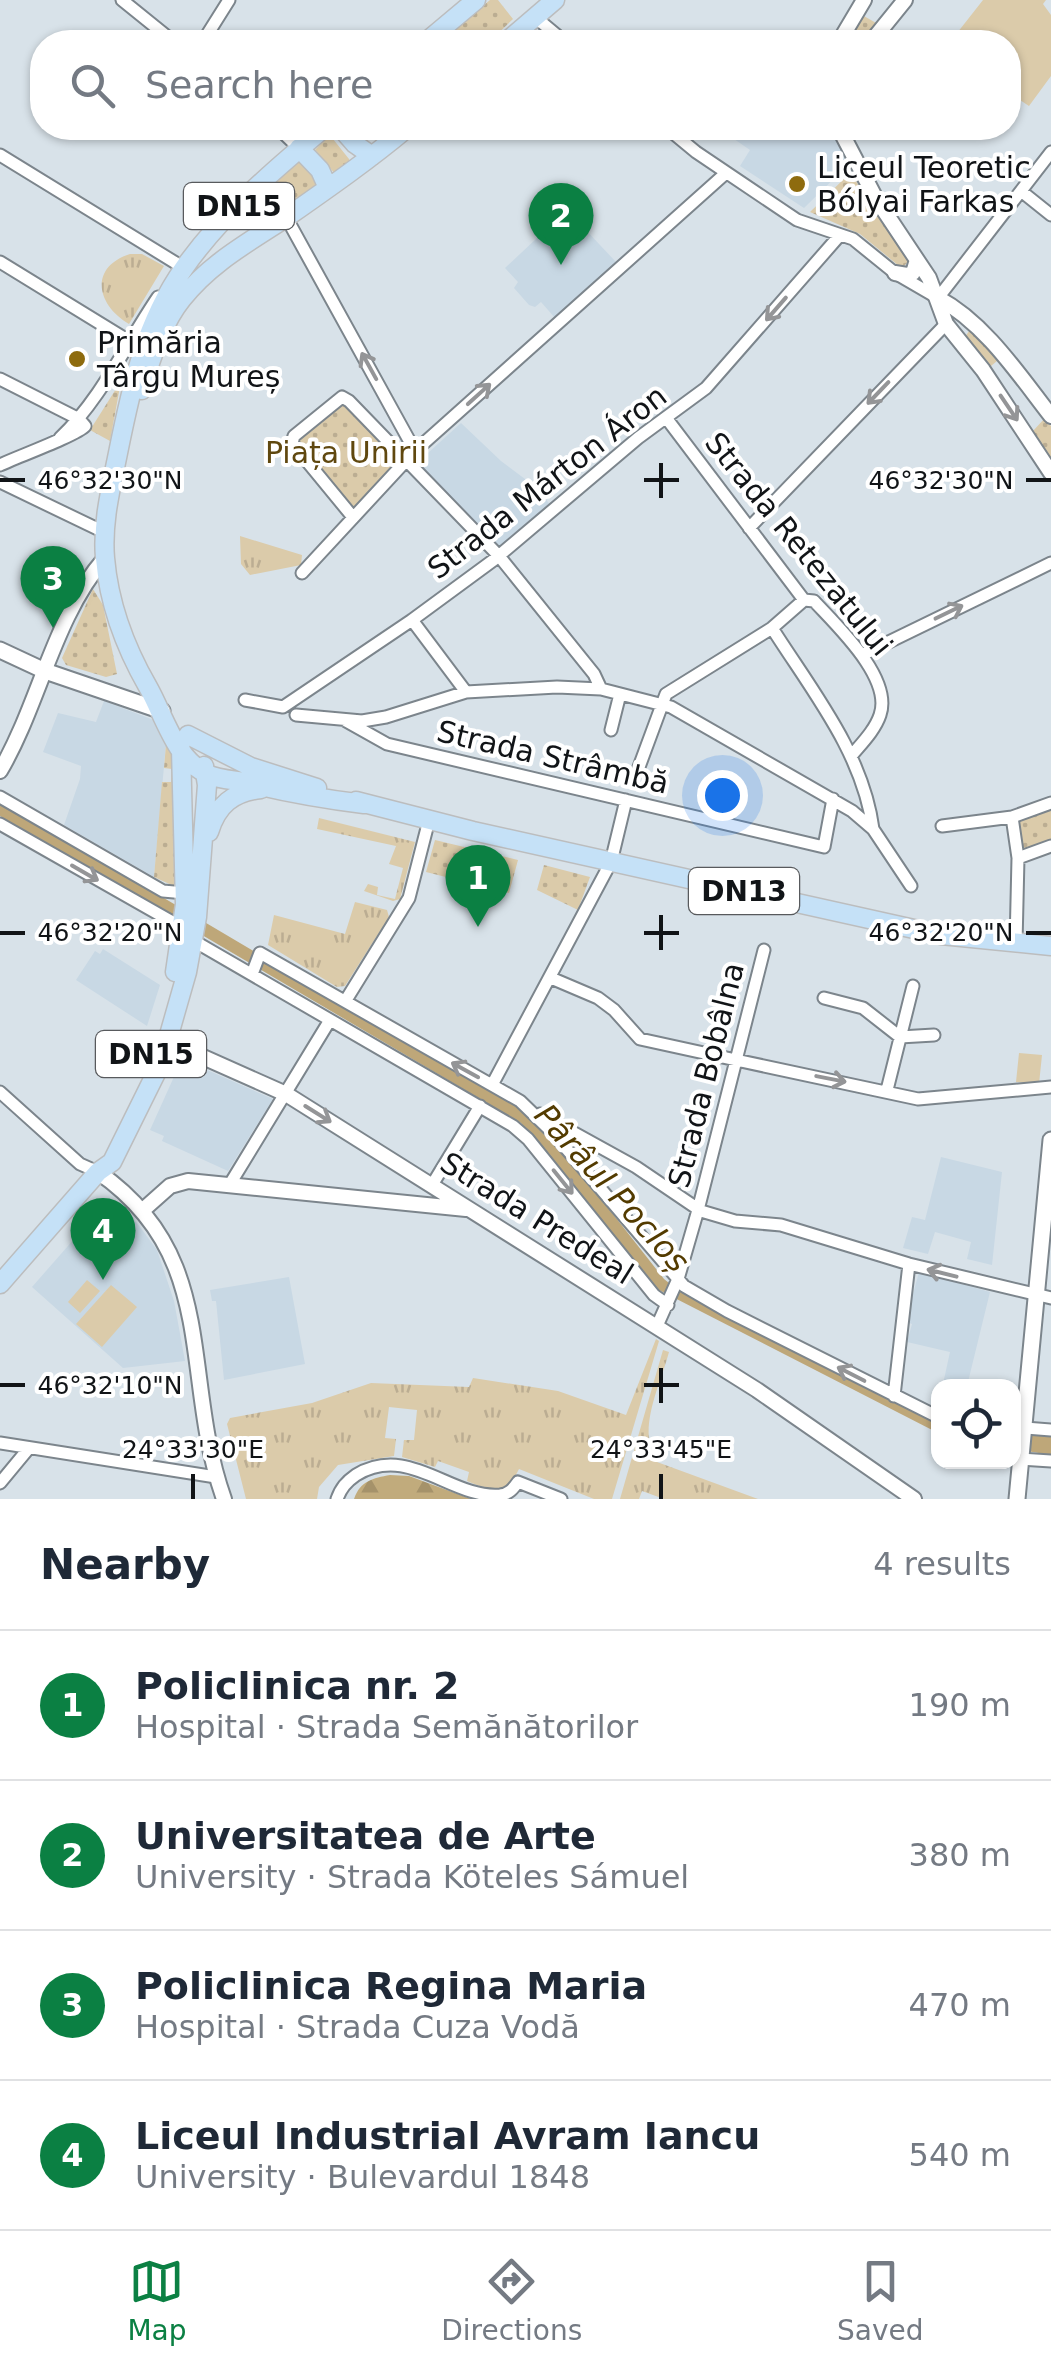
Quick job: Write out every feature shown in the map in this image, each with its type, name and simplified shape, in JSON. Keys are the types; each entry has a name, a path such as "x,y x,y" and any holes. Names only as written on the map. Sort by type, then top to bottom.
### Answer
{"main road":[{"path":"437,30 456,8 476,0"},
{"path":"520,30 554,0"},
{"name":"DN15","path":"184,268 228,217 309,140"},
{"path":"352,140 372,156"},
{"name":"DN15","path":"98,1172 149,1060 189,935 185,893 185,742 172,737 123,637 105,558 104,532 114,510 142,386 144,342 224,257 286,218 392,140"},
{"path":"299,148 320,170 328,188"},
{"path":"228,217 234,232 249,241"},
{"path":"104,532 136,368 144,342 184,268"},
{"path":"0,650 45,671 162,712"},
{"path":"185,742 191,762 207,774"},
{"name":"DN13","path":"185,742 231,758 266,780 429,820 940,935 1051,946"},
{"path":"185,816 190,794 207,774 224,768 266,780"},
{"name":"DN15","path":"0,1284 98,1172 112,1162 150,1090 168,1041 189,935 203,852 207,774"},
{"path":"203,852 214,816 228,798 266,780"},
{"path":"1021,1423 1044,1297 1051,1143"},
{"path":"1017,1499 1020,1469"}],"street":[{"path":"122,0 159,30"},
{"path":"210,30 228,0"},
{"path":"846,30 864,0"},
{"path":"881,30 905,0"},
{"path":"535,17 551,30"},
{"path":"291,140 299,148"},
{"path":"683,140 798,220 854,239 895,274 938,298 1003,354 1051,416"},
{"path":"845,140 874,197 938,298 946,324 984,370 1051,474"},
{"path":"938,298 1051,152"},
{"path":"0,155 184,268 180,301"},
{"path":"302,573 411,455 726,173"},
{"path":"1022,191 1051,215"},
{"path":"286,218 411,455"},
{"name":"Strada Márton Áron","path":"245,700 282,708 499,556 638,438 706,388 840,236"},
{"path":"0,262 144,342 60,438 0,466"},
{"path":"895,274 908,276 916,262"},
{"path":"749,528 946,324 967,320"},
{"path":"0,379 79,419"},
{"path":"352,516 292,445 294,436 344,398 411,455 499,556 594,674 600,689"},
{"name":"Strada Retezatului","path":"667,420 804,600 814,601 862,655 875,677 882,704 880,717 852,755"},
{"path":"0,482 104,532"},
{"path":"0,771 84,586 105,558"},
{"path":"862,655 1051,563"},
{"path":"639,767 666,694 772,628 804,600"},
{"path":"412,620 466,692"},
{"name":"Strada Strâmbă","path":"772,628 852,755 868,794 873,829"},
{"name":"Strada Strâmbă","path":"296,715 346,721 386,717 466,692 557,686 600,689 662,703 852,811 873,829 911,886"},
{"path":"612,730 620,694"},
{"name":"Strada Strâmbă","path":"346,721 386,744 824,847 833,800"},
{"path":"852,811 868,794"},
{"path":"0,797 163,891 168,896 167,904 156,914"},
{"path":"492,1086 611,862 626,800"},
{"path":"942,826 1012,817 1051,803"},
{"path":"1012,817 1018,858 1016,944"},
{"path":"346,1000 403,910 414,884 429,820"},
{"path":"0,824 480,1106 528,1139 654,1295 668,1305"},
{"path":"1018,858 1051,846"},
{"path":"163,891 185,893"},
{"name":"Strada Bobâlna","path":"657,1326 677,1282 698,1210 764,950"},
{"path":"252,974 260,953 636,1167 698,1210 736,1221 780,1225 909,1264 1044,1297"},
{"path":"551,978 598,998 640,1039 736,1060 918,1099 1051,1087"},
{"path":"887,1090 913,986"},
{"path":"824,998 863,1008 900,1037 934,1035"},
{"path":"230,1184 330,1020"},
{"name":"Strada Predeal","path":"168,1041 286,1094 757,1390 900,1494 914,1499"},
{"path":"0,1092 80,1164 122,1188 143,1210 171,1252 189,1314 216,1477 224,1499"},
{"path":"422,1204 480,1106"},
{"path":"532,1110 677,1282 931,1414"},
{"path":"122,1188 144,1194 188,1181 472,1210"},
{"path":"143,1210 170,1186"},
{"path":"894,1396 909,1264"},
{"path":"1021,1428 1051,1430"},
{"path":"0,1443 216,1477"},
{"path":"0,1481 29,1448"},
{"path":"1021,1456 1051,1461"},
{"path":"338,1499 345,1484 363,1472 397,1466 479,1492 502,1495 512,1491 518,1482 560,1499"}],"shaded area":[{"name":"Liceul Teoretic Bólyai Farkas","path":"735,140 836,140 850,163 804,208 740,166 750,150"},
{"path":"567,210 616,262 555,318 541,302 535,307 529,305 514,288 518,282 505,268"},
{"path":"461,423 537,488 551,506 499,549 418,462"},
{"path":"104,701 159,722 167,733 154,877 64,825 81,766 43,752 58,713 96,722"},
{"name":"Pârâul Pocloș","path":"0,801 517,1107 550,1134 664,1279 679,1291 931,1417 931,1429 659,1290 521,1123 0,816"},
{"path":"103,949 160,985 147,1026 76,980 95,951 100,954"},
{"path":"182,1059 273,1099 228,1171 162,1141 164,1136 150,1130"},
{"path":"941,1157 1002,1172 992,1265 967,1259 971,1242 935,1232 928,1254 903,1248 912,1217 925,1220"},
{"path":"110,1198 137,1223 157,1250 174,1301 185,1361 123,1368 32,1287"},
{"path":"919,1272 990,1292 969,1379 944,1379 950,1352 907,1342 912,1324 907,1322 911,1304 908,1302"},
{"path":"289,1277 305,1364 224,1380 216,1301 212,1301 210,1290"},
{"path":"1021,1434 1051,1436 1051,1455 1021,1450"}],"green space":[{"path":"490,0 498,0 513,19 502,30 454,30"},
{"path":"983,0 1046,0 1043,4 1051,15 1051,76 1029,106 1021,101 1021,30 959,30"},
{"path":"862,15 878,24 873,30 854,30"},
{"path":"324,140 334,140 350,162 335,174 315,150"},
{"path":"299,161 318,179 317,187 252,227 244,213"},
{"path":"851,172 907,257 904,266 860,234 810,212"},
{"path":"130,254 142,254 164,266 129,324 109,307 102,287 108,268"},
{"path":"971,328 997,356 991,366 965,337"},
{"path":"121,381 110,441 90,430"},
{"name":"Piața Unirii","path":"339,398 407,460 352,516 294,436"},
{"path":"1044,419 1051,426 1051,462 1033,431"},
{"path":"240,536 302,555 301,565 250,575 241,564"},
{"path":"93,589 103,605 117,674 106,677 66,665 62,658"},
{"path":"167,733 173,747 176,887 154,877 162,782 171,782 172,769 164,768"},
{"path":"1051,807 1051,843 1020,854 1015,820"},
{"path":"319,818 415,842 400,899 393,901 364,891 368,884 378,887 377,895 395,899 403,868 389,864 396,846 317,829"},
{"path":"435,840 518,860 509,893 426,872"},
{"path":"544,865 590,877 578,910 537,890"},
{"path":"355,902 387,910 389,917 345,986 337,987 268,945 274,915 345,934"},
{"path":"1019,1053 1042,1055 1039,1084 1016,1082"},
{"path":"87,1280 100,1291 80,1313 68,1302"},
{"path":"111,1285 137,1307 102,1347 76,1324"},
{"path":"656,1339 659,1341 612,1499 594,1499 519,1469 510,1486 488,1488 467,1481 469,1472 438,1461 435,1467 402,1457 404,1440 414,1440 417,1410 389,1407 385,1438 396,1439 394,1456 338,1465 319,1487 317,1499 246,1499 227,1424 230,1418 312,1403 371,1383 469,1387 473,1378 558,1391 626,1415"},
{"path":"663,1350 669,1352 649,1423 651,1450 657,1462 758,1499 664,1499 642,1491 639,1499 620,1499"},
{"path":"390,1475 409,1476 471,1499 354,1499 368,1481"}],"place":[{"name":"Liceul Teoretic Bólyai Farkas","path":"797,184"},
{"name":"Universitatea de Arte","path":"561,265"},
{"name":"Primăria Târgu Mureș","path":"77,359"},
{"name":"Policlinica Regina Maria","path":"53,628"},
{"name":"Policlinica nr. 2","path":"478,927"},
{"name":"Liceul Industrial Avram Iancu","path":"103,1280"}]}
